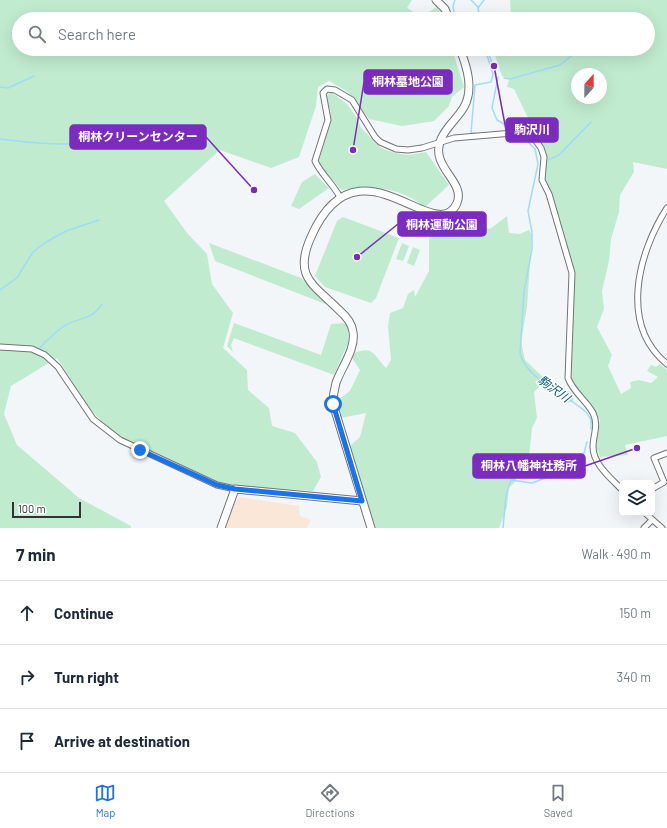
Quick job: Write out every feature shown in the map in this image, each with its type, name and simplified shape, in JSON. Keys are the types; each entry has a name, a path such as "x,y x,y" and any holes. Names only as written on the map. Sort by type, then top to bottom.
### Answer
{"street":[{"path":"436,0 446,12"},
{"path":"371,528 333,404 336,384 353,342 352,327 347,317 309,281 304,268 306,249 318,222 326,210 340,196 360,191 373,191 397,198 430,214 441,215 446,213 457,203 458,194 455,183 440,161 438,154 440,142 444,132 464,106 467,99 469,75 462,56"},
{"path":"340,196 333,184 317,167 314,161 328,120 323,99 323,93 327,89 334,90 352,100 370,132 386,146 396,149 408,150 454,138 520,133 528,135 541,148 544,157 542,180 549,194 572,273 568,378 570,385 593,412 596,420 593,446 597,462 619,487"},
{"path":"667,208 648,242 636,300 640,318 650,346 654,352 667,364"},
{"path":"0,347 32,349 45,355 58,367 93,419 120,440 217,485 235,489 362,501"},
{"path":"655,486 664,482 654,458 667,453"},
{"path":"221,528 235,489"},
{"path":"648,516 662,528"},
{"path":"644,528 652,520"}],"shaded area":[{"path":"239,497 299,506 300,516 311,520 307,528 221,528 226,513"}],"green space":[{"path":"0,0 412,0 407,8 414,12 12,12 12,56 454,56 464,87 452,97 449,106 434,121 402,126 369,119 348,92 329,81 318,87 316,106 299,157 271,168 220,150 164,201 187,233 207,254 212,284 233,313 223,348 247,370 248,390 269,408 272,426 295,433 317,462 321,477 313,491 237,487 215,481 114,434 90,409 57,358 11,386 4,414 17,445 79,498 131,526 131,528 0,528"},
{"path":"510,0 667,0 667,169 633,162 634,172 620,195 619,212 611,239 609,261 602,291 604,309 597,327 612,355 608,366 621,394 631,388 630,382 639,380 651,383 658,377 647,371 651,365 656,367 660,364 667,370 667,436 625,445 628,455 600,457 596,447 600,420 592,405 580,394 570,378 575,272 545,179 546,155 514,89 507,87 509,79 502,76 495,56 655,56 655,12 511,12"},
{"path":"436,7 441,12 429,12"},
{"path":"329,93 332,93 347,104 357,118 361,128 381,148 395,153 409,155 426,152 449,185 425,207 405,195 385,189 353,188 341,190 318,162 317,157 331,122 331,112 326,99"},
{"path":"315,174 329,188 299,209 291,206 302,182"},
{"path":"452,214 490,229 507,216 509,233 520,234 529,230 532,235 527,307 521,342 525,360 547,381 557,384 573,394 573,401 567,403 556,392 541,385 534,392 537,418 532,428 529,457 516,469 516,480 514,484 509,487 507,507 499,528 375,528 350,446 360,437 366,413 341,418 339,399 350,391 360,370 352,358 354,353 365,350 369,351 376,355 386,368 391,360 388,326 390,313 403,308 408,294 414,290 415,297 429,271 429,239 439,219"},
{"path":"343,217 399,238 376,298 371,303 325,287 315,276 337,221"},
{"path":"209,243 301,278 328,305 215,261"},
{"path":"402,243 409,246 403,261 396,259"},
{"path":"413,247 420,250 414,266 407,263"},
{"path":"234,323 321,355 331,324 344,323 348,326 348,343 334,375 234,338 231,345 233,352 227,346"}],"waterway":[{"path":"454,12 453,6 455,0"},
{"path":"471,0 478,7"},
{"name":"駒沢川","path":"479,12 478,8 484,0"},
{"path":"475,133 471,133 475,85 491,82 493,74 487,56"},
{"name":"駒沢川","path":"490,56 496,74"},
{"path":"504,78 510,79 560,65 571,56"},
{"path":"0,87 8,88 34,76"},
{"name":"駒沢川","path":"498,77 492,108 497,120 514,130"},
{"path":"548,160 559,155 591,122"},
{"path":"0,139 51,144 79,144 106,140 137,128"},
{"name":"駒沢川","path":"522,136 535,149 538,164 528,211 532,232 532,249 524,292 520,354 524,364 539,380 579,406 587,413 591,420 591,429"},
{"path":"0,290 17,278 33,252 46,242 66,231 99,220"},
{"path":"40,347 64,326 93,314 102,304"},
{"name":"駒沢川","path":"503,528 506,495 511,480 532,483 572,468 582,460 587,442"}],"place":[{"name":"駒沢川","path":"494,66"},
{"name":"桐林墓地公園","path":"353,150"},
{"name":"桐林クリーンセンター","path":"254,190"},
{"name":"桐林運動公園","path":"357,257"},
{"name":"桐林八幡神社務所","path":"637,448"}],"route":[{"path":"140,450 217,485 235,489 362,501 333,404"}]}
